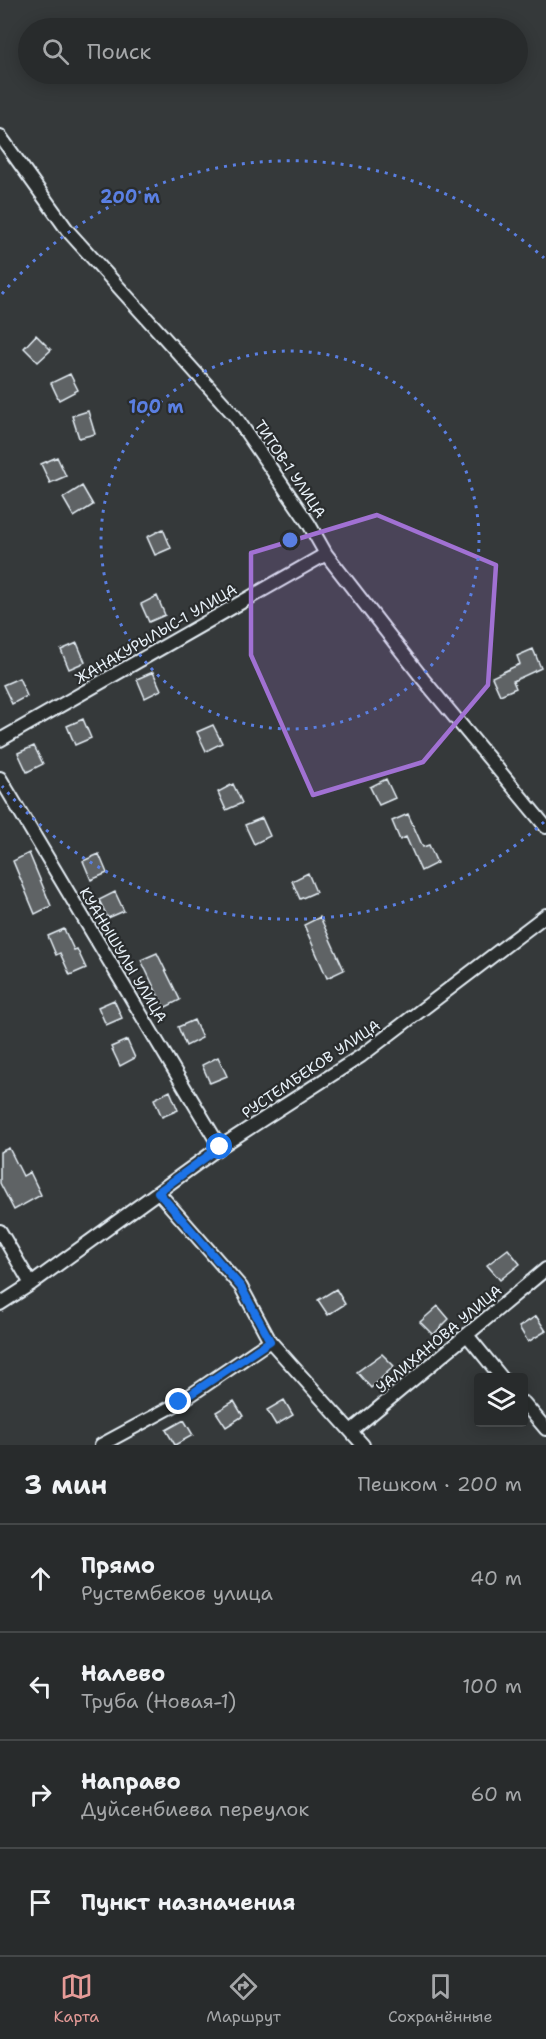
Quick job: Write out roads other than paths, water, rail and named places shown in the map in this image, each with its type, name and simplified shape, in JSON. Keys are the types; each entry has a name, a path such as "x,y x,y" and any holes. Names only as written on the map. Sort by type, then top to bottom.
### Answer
{"street":[{"name":"ТИТОВ-1 УЛИЦА","path":"0,136 68,231 235,416 309,524 326,554 423,679 546,827"},
{"name":"ЖАНАКУРЫЛЫС-1 УЛИЦА","path":"0,740 326,554"},
{"name":"КУАНЫШУЛЫ УЛИЦА","path":"0,778 220,1147"},
{"name":"РУСТЕМБЕКОВ УЛИЦА","path":"0,1304 220,1147 361,1056 546,915"},
{"path":"158,1192 241,1287 270,1341 363,1445"},
{"path":"0,1231 31,1284"},
{"name":"УАЛИХАНОВА УЛИЦА","path":"351,1431 546,1269"},
{"path":"467,1335 499,1373"},
{"path":"101,1445 179,1402 270,1341"},
{"path":"528,1408 546,1430"}]}
